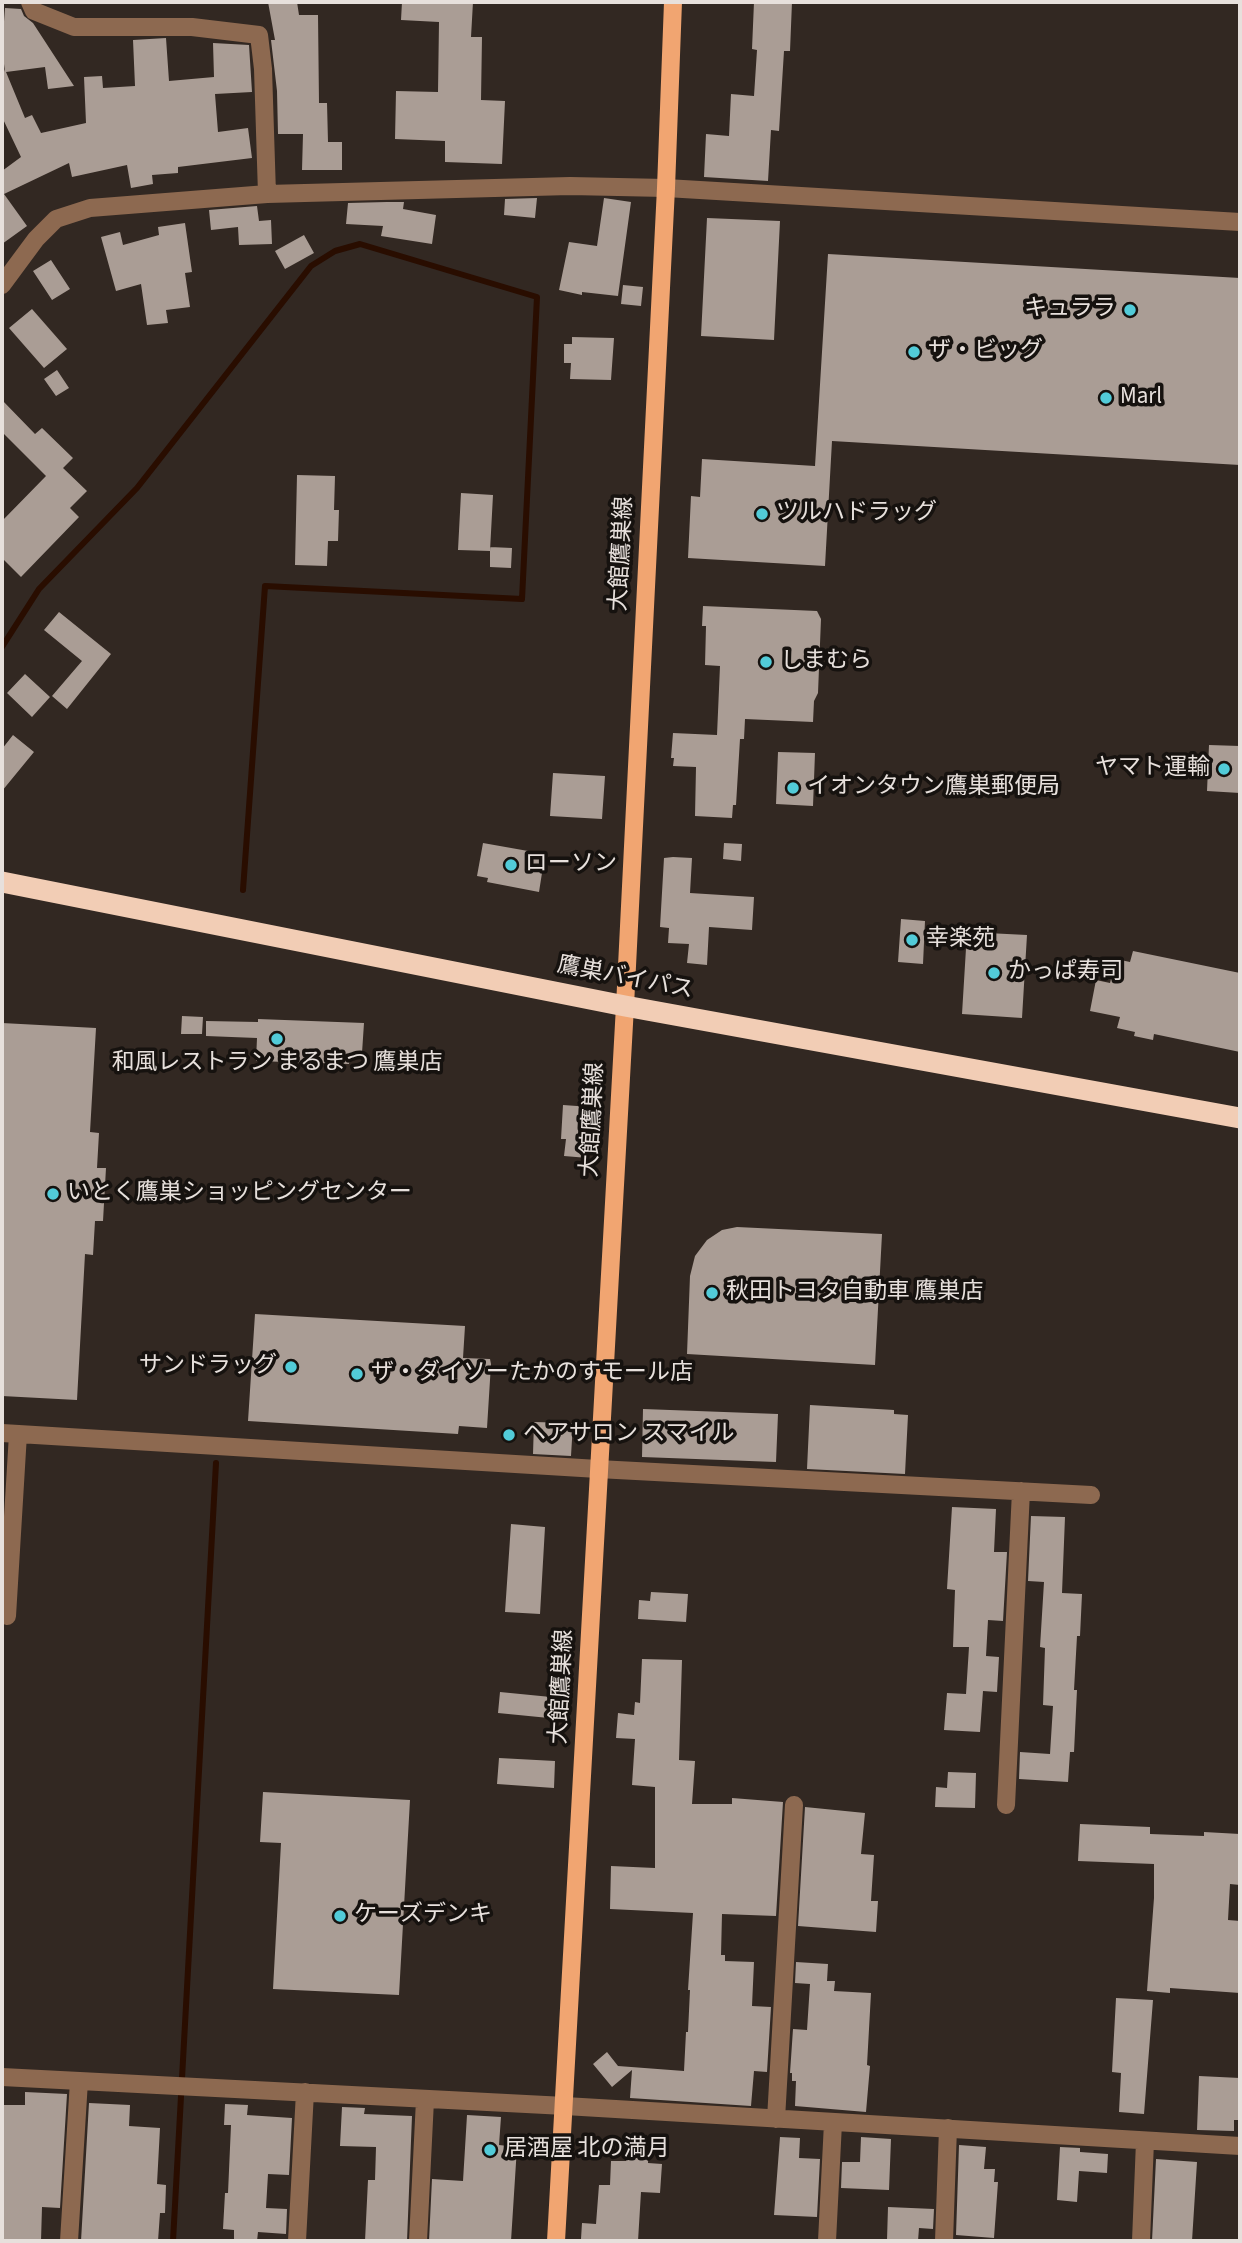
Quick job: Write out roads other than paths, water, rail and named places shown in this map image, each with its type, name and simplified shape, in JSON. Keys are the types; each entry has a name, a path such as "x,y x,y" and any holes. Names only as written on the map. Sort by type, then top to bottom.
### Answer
{"highway":[{"name":"鷹巣バイパス","path":"2,882 625,1006 1240,1118"}],"main road":[{"name":"大館鷹巣線","path":"556,2241 625,1006 673,2"}],"street":[{"path":"30,2 34,11 74,27 192,27 259,35 263,69 267,194"},
{"path":"2,285 36,239 56,219 90,208 267,194 546,186 666,188 1240,222"},
{"path":"7,1616 10,1434 1091,1495"},
{"path":"1006,1805 1021,1491"},
{"path":"776,2119 794,1805"},
{"path":"2,2077 565,2106 1240,2146"},
{"path":"69,2241 79,2081"},
{"path":"297,2241 305,2092"},
{"path":"418,2241 425,2100"},
{"path":"827,2241 833,2123"},
{"path":"944,2241 948,2128"},
{"path":"1141,2241 1145,2141"}],"waterway":[{"path":"2,647 39,589 137,488 311,266 335,251 360,244 537,297 522,599 265,586 243,890"},
{"path":"173,2241 216,1463"}],"place":[{"name":"キュララ","path":"1130,310"},
{"name":"ザ・ビッグ","path":"914,352"},
{"name":"Marl","path":"1106,398"},
{"name":"ツルハドラッグ","path":"762,514"},
{"name":"しまむら","path":"766,662"},
{"name":"ヤマト運輸","path":"1224,769"},
{"name":"イオンタウン鷹巣郵便局","path":"793,788"},
{"name":"ローソン","path":"511,865"},
{"name":"幸楽苑","path":"912,940"},
{"name":"かっぱ寿司","path":"994,973"},
{"name":"和風レストラン まるまつ 鷹巣店","path":"277,1039"},
{"name":"いとく鷹巣ショッピングセンター","path":"53,1194"},
{"name":"秋田トヨタ自動車 鷹巣店","path":"712,1293"},
{"name":"サンドラッグ","path":"291,1367"},
{"name":"ザ・ダイソーたかのすモール店","path":"357,1374"},
{"name":"ヘアサロン スマイル","path":"509,1435"},
{"name":"ケーズデンキ","path":"340,1916"},
{"name":"居酒屋 北の満月","path":"490,2150"}]}
